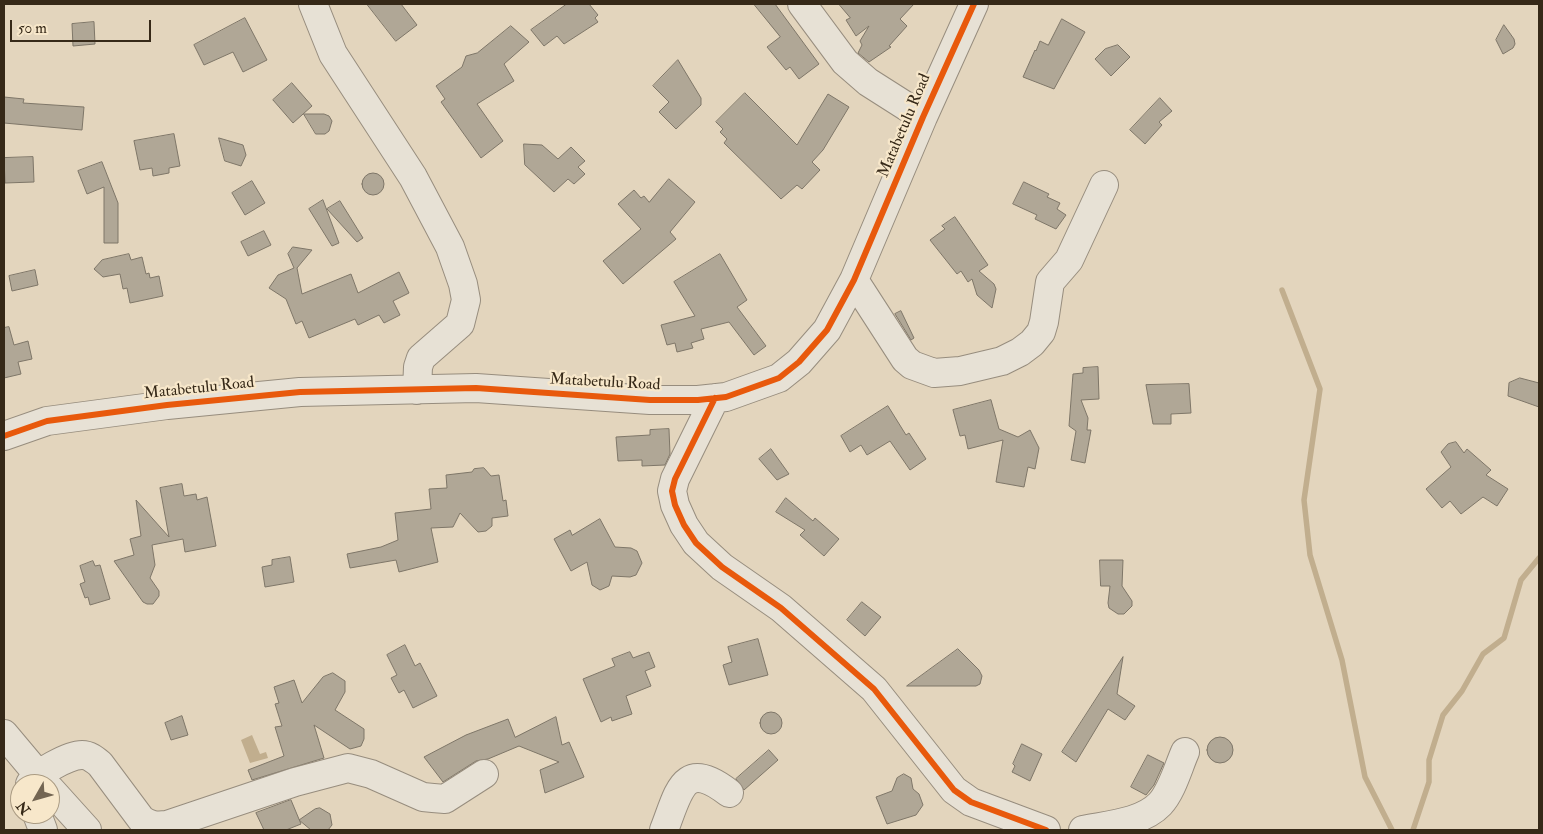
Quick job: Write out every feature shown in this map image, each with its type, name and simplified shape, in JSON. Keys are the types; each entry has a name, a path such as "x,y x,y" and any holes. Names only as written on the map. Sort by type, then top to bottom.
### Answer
{"street":[{"path":"313,4 333,54 413,177 450,247 463,284 466,300 460,324 421,358 418,367 417,390"},
{"path":"802,4 845,62 868,82 923,117"},
{"name":"Matabetulu Road","path":"4,436 47,421 167,405 300,392 476,388 650,400 715,398 749,390 779,378 799,362 827,330 854,280 923,117 974,4"},
{"path":"854,280 906,359 912,365 934,373 952,372 1002,361 1020,352 1041,332 1050,282 1069,260 1104,185"},
{"path":"715,398 682,461 672,491 681,519 696,543 722,567 781,608 816,636 874,689 954,790 972,802 1046,830"},
{"path":"4,734 34,774"},
{"path":"1083,830 1141,817 1160,804 1170,787 1185,752"},
{"path":"52,774 73,757 82,755 91,757 100,764 141,819 148,825 156,826 167,825 295,782 348,768 371,774 422,797 445,799 484,774"},
{"path":"664,830 678,794 690,779 698,776 706,778 729,793"},
{"path":"60,802 87,830"}],"shaded area":[{"path":"252,735 260,754 266,752 268,758 250,763 241,740"}],"building":[{"path":"367,4 401,4 417,25 396,41"},
{"path":"567,4 589,4 598,15 595,18 598,22 564,44 557,36 544,46 531,30"},
{"path":"754,4 775,4 819,64 799,79 790,67 786,70 767,47 780,37"},
{"path":"839,4 914,4 900,19 907,26 889,46 891,47 869,62 858,53 862,45 860,41 869,26 856,36 846,20 850,18"},
{"path":"245,18 267,60 243,72 233,52 204,65 194,45"},
{"path":"1062,19 1085,32 1054,89 1023,77 1040,41 1048,45"},
{"path":"94,22 95,44 73,46 72,24"},
{"path":"1504,25 1514,39 1515,44 1513,48 1503,54 1496,40"},
{"path":"511,26 529,42 504,64 514,81 477,104 503,141 481,158 441,102 445,99 436,86 462,67 466,56 477,53"},
{"path":"1118,45 1130,57 1111,76 1095,59 1105,49"},
{"path":"678,60 701,98 701,105 676,129 659,112 669,102 653,86"},
{"path":"292,83 312,106 293,123 273,100"},
{"path":"745,93 797,145 828,94 849,107 823,150 812,162 820,170 802,189 797,185 781,199 724,143 727,139 720,132 723,129 716,122"},
{"path":"4,97 24,99 23,103 84,107 82,130 4,123"},
{"path":"1160,98 1172,111 1159,122 1162,125 1145,144 1130,130"},
{"path":"304,114 324,114 329,116 332,121 329,131 325,134 316,134"},
{"path":"174,134 180,166 169,168 169,173 153,176 152,168 140,170 134,141"},
{"path":"219,138 243,145 246,155 241,166 225,161"},
{"path":"524,144 542,145 558,159 571,147 585,161 578,167 585,174 574,184 568,179 554,192 525,165"},
{"path":"33,157 34,182 5,183 4,158"},
{"path":"102,162 118,203 118,243 104,243 104,187 87,194 78,171"},
{"path":"369,173 377,173 384,180 384,188 377,195 369,195 362,188 362,180"},
{"path":"669,179 695,202 670,232 676,239 623,284 603,261 641,229 618,204 634,190 641,198 644,196 649,202"},
{"path":"252,181 265,203 245,215 232,193"},
{"path":"1024,182 1049,194 1047,197 1060,203 1057,209 1066,215 1056,229 1035,219 1037,215 1013,204"},
{"path":"323,200 339,243 332,246 309,209"},
{"path":"340,201 363,238 357,242 327,209"},
{"path":"955,217 988,265 979,271 994,284 996,289 992,308 977,295 972,279 968,282 961,271 957,274 930,240 945,229 942,226"},
{"path":"264,231 271,245 248,256 241,242"},
{"path":"293,247 312,250 297,268 302,294 351,274 358,293 399,272 409,293 393,301 400,315 384,323 379,315 358,325 355,319 309,338 302,321 296,324 286,299 269,288 278,275 294,268 288,254"},
{"path":"129,254 131,260 142,257 146,274 149,273 150,278 159,276 163,296 130,303 127,288 123,289 120,274 103,277 94,269 102,260"},
{"path":"720,254 747,300 737,307 766,346 754,355 729,322 701,329 704,339 691,343 693,348 677,352 675,343 667,345 661,325 695,316 674,282"},
{"path":"35,270 38,285 12,291 9,276"},
{"path":"901,311 914,338 911,340 895,314"},
{"path":"9,327 14,345 28,341 32,359 18,362 21,374 4,378 4,328"},
{"path":"1098,367 1099,399 1081,400 1088,418 1087,430 1091,430 1085,463 1071,460 1076,431 1069,426 1073,374 1083,373 1083,368"},
{"path":"1520,378 1539,383 1539,407 1508,396 1509,383"},
{"path":"1189,384 1191,413 1171,414 1171,424 1153,424 1146,385"},
{"path":"991,400 999,429 1018,437 1030,430 1039,448 1035,469 1028,467 1024,487 996,482 1003,440 968,449 965,435 960,436 953,410"},
{"path":"888,406 906,435 909,433 926,459 910,470 890,441 867,455 861,445 850,452 841,436"},
{"path":"669,429 670,454 665,465 642,466 642,460 618,461 616,437 650,435 650,430"},
{"path":"1456,442 1464,453 1467,449 1491,470 1486,475 1508,489 1497,506 1483,497 1461,514 1450,501 1442,508 1426,489 1451,467 1441,452 1448,444"},
{"path":"771,449 789,474 777,480 759,459"},
{"path":"484,468 491,476 499,475 503,501 506,500 508,516 492,518 492,526 486,531 478,532 460,513 453,527 431,528 438,562 399,572 396,560 350,568 347,554 381,547 398,540 395,513 431,509 429,489 447,488 446,475 472,472 474,469"},
{"path":"182,484 184,496 196,494 197,500 207,497 216,546 185,552 183,539 152,545 155,565 150,578 159,591 159,596 153,604 147,604 143,602 114,561 134,555 130,539 141,536 136,500 169,537 160,488"},
{"path":"786,498 813,521 815,518 839,539 824,556 800,535 805,530 776,512"},
{"path":"600,519 615,547 631,548 637,551 642,563 636,575 630,577 612,576 609,586 600,590 592,585 587,562 571,571 554,539 570,530 572,535"},
{"path":"290,557 294,582 265,587 262,567 272,565 272,560"},
{"path":"1100,560 1123,560 1122,586 1132,601 1132,606 1124,614 1118,614 1109,608 1110,586 1101,586"},
{"path":"93,561 95,566 100,565 110,599 90,605 88,597 85,598 80,584 85,582 80,566"},
{"path":"862,602 881,617 865,636 847,620"},
{"path":"758,639 768,675 729,685 723,665 732,662 728,647"},
{"path":"405,645 415,666 420,663 437,696 413,708 404,690 399,693 391,678 397,675 387,655"},
{"path":"958,649 979,670 982,676 980,684 976,686 907,686"},
{"path":"630,652 633,658 649,652 655,667 645,671 651,686 626,696 632,714 612,721 611,717 601,722 583,679 615,666 612,659"},
{"path":"1123,657 1117,694 1135,706 1125,720 1108,709 1076,762 1062,752"},
{"path":"333,673 345,681 345,692 335,710 364,729 364,739 361,746 350,749 314,725 324,758 252,780 248,770 284,756 275,727 282,726 275,704 279,703 274,687 294,680 302,703 323,677"},
{"path":"771,712 779,715 782,723 779,731 771,734 763,731 760,723 763,715"},
{"path":"182,716 188,735 171,740 165,723"},
{"path":"556,717 562,745 569,742 584,777 545,793 540,770 559,762 519,746 488,759 476,761 443,782 424,757 466,735 508,719 515,737"},
{"path":"1220,737 1229,741 1233,750 1229,759 1220,763 1211,759 1207,750 1211,741"},
{"path":"1022,744 1042,754 1030,781 1012,772 1015,766 1013,764"},
{"path":"769,750 778,760 744,790 736,779"},
{"path":"1148,755 1164,763 1154,785 1146,795 1131,787"},
{"path":"904,774 911,778 913,789 919,794 923,805 916,815 887,824 876,797 892,791 897,778"},
{"path":"291,800 301,824 286,830 264,830 256,813"},
{"path":"320,808 330,814 332,825 328,830 311,830 299,820 315,809"}],"waterway":[{"path":"1282,290 1320,389 1304,500 1310,555 1342,660 1365,777 1392,830"},
{"path":"1413,830 1429,782 1429,760 1443,715 1462,691 1483,654 1504,638 1521,580 1539,558"}],"cycle path":[{"path":"4,436 47,421 167,405 300,392 476,388 650,400 698,400 726,397 779,378 799,362 827,330 854,280 923,117 974,4"},
{"path":"715,398 675,479 672,491 675,505 684,525 696,543 722,567 781,608 874,689 954,790 971,802 1046,830"}]}
